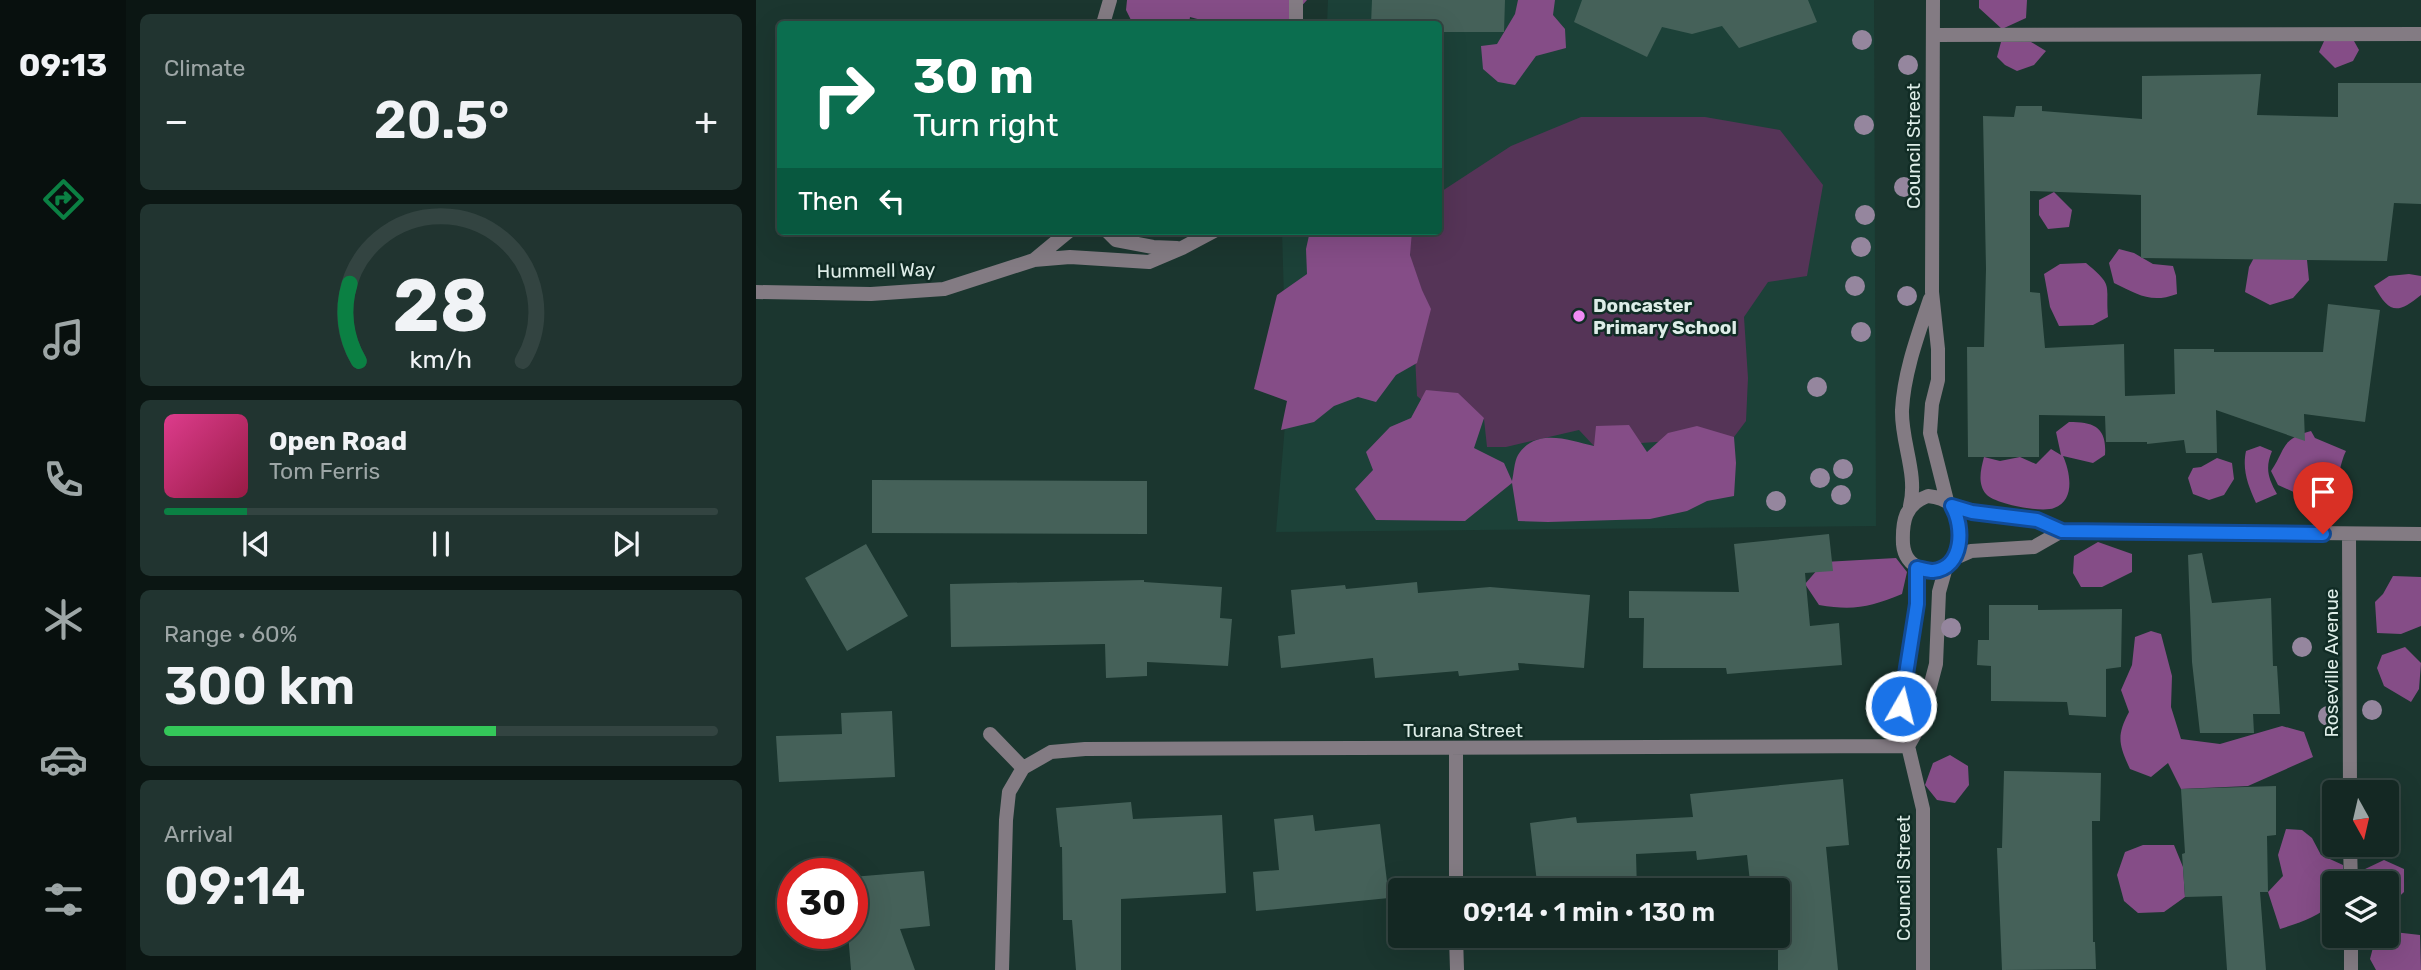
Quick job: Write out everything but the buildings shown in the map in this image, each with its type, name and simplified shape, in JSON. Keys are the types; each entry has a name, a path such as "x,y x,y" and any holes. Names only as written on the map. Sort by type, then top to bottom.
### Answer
{"street":[{"path":"1105,21 1110,0"},
{"path":"1296,0 1296,21"},
{"name":"Council Street","path":"1933,0 1932,292 1938,349 1938,380 1932,404 1930,433 1949,504"},
{"path":"1933,35 2421,34"},
{"name":"Hummell Way","path":"1034,260 1064,235"},
{"path":"1111,235 1116,240 1153,247 1182,248"},
{"name":"Hummell Way","path":"756,292 871,293 944,289 1034,260 1070,257 1149,262 1206,235"},
{"name":"Council Street","path":"1910,506 1913,493 1903,439 1902,409 1906,379 1932,292"},
{"path":"2062,531 2034,547 1971,551 1932,571 1917,568 1905,553 1903,543 1904,517 1910,506 1918,499 1928,496 1938,497 1972,512 2037,520 2062,531 2421,534"},
{"path":"1908,746 1920,725 1936,663 1939,592 1950,562 1958,550 1957,515 1949,504"},
{"name":"Roseville Avenue","path":"2349,534 2350,780"},
{"name":"Council Street","path":"1917,568 1917,604 1902,688 1899,723 1908,746 1923,809 1923,970"},
{"path":"990,734 1023,768 1009,792 1006,820 1002,970"},
{"name":"Turana Street","path":"1023,768 1051,752 1085,750 1908,746"},
{"path":"1456,749 1456,878"},
{"path":"1457,948 1457,970"},
{"path":"2351,948 2351,970"}],"shaded area":[{"path":"1127,0 1307,0 1288,21 1205,21 1190,17 1189,21 1132,21 1126,10"},
{"name":"Doncaster Primary School","path":"1328,0 1874,0 1876,526 1276,532 1287,401 1282,235 1442,235 1442,21 1327,21"},
{"path":"1518,0 1555,0 1553,15 1565,29 1566,48 1536,56 1515,85 1498,82 1483,69 1481,46 1497,44 1515,14"},
{"path":"1979,0 2027,0 2026,18 2002,29 1979,8"},
{"path":"2349,32 2359,50 2353,61 2335,68 2319,52 2325,39"},
{"path":"2001,42 2031,42 2046,51 2034,65 2017,71 1997,57"},
{"path":"1581,117 1705,117 1780,130 1823,185 1807,276 1768,282 1744,317 1748,378 1746,421 1734,437 1594,446 1579,430 1506,447 1487,447 1484,419 1453,426 1417,396 1409,235 1442,235 1442,191 1511,146"},
{"path":"2054,192 2072,210 2069,227 2048,229 2039,215 2039,200"},
{"path":"1309,235 1412,235 1410,255 1431,309 1417,363 1396,375 1376,402 1358,397 1334,406 1314,422 1281,430 1287,401 1254,389 1277,295 1307,274 1306,249"},
{"path":"2295,242 2307,260 2309,280 2293,298 2270,305 2245,292 2249,267 2256,254"},
{"path":"2119,249 2134,253 2153,264 2173,266 2177,294 2152,298 2114,283 2109,263"},
{"path":"2086,263 2105,282 2108,317 2093,325 2059,326 2050,307 2044,274 2060,264"},
{"path":"2389,276 2421,276 2421,295 2406,306 2389,306 2374,286"},
{"path":"1426,390 1458,393 1484,418 1474,448 1504,463 1512,481 1518,455 1525,446 1543,438 1563,439 1594,446 1596,426 1629,425 1647,452 1668,433 1697,426 1734,437 1734,496 1707,501 1687,511 1650,519 1518,521 1512,483 1465,521 1376,520 1355,489 1373,470 1366,452 1390,427 1411,418"},
{"path":"2069,422 2085,423 2097,428 2104,438 2105,455 2093,463 2063,456 2068,469 2069,485 2066,499 2061,504 2048,509 2029,508 1998,501 1986,494 1981,481 1984,457 2000,461 2020,457 2036,464 2051,449 2061,455 2056,432"},
{"path":"2311,431 2315,438 2346,451 2331,493 2309,499 2278,485 2271,471 2289,441"},
{"path":"2260,446 2272,451 2268,473 2277,494 2256,503 2246,477 2245,458 2246,451"},
{"path":"2217,458 2232,463 2234,479 2224,495 2209,500 2193,494 2188,478 2193,468 2201,467"},
{"path":"2098,542 2132,554 2132,572 2102,587 2081,587 2073,573 2074,556"},
{"path":"1896,558 1907,572 1902,594 1871,605 1842,608 1819,605 1805,584 1824,562"},
{"path":"2393,576 2421,577 2421,626 2401,634 2377,633 2375,602"},
{"path":"2151,631 2161,634 2172,676 2171,707 2181,739 2220,744 2282,726 2304,732 2313,757 2248,786 2181,789 2168,763 2151,777 2130,769 2120,740 2129,712 2121,690 2132,665 2135,637"},
{"path":"2405,647 2421,663 2419,689 2411,702 2384,686 2377,668 2382,655"},
{"path":"1950,755 1968,766 1969,785 1955,803 1937,800 1925,785 1933,763"},
{"path":"2286,829 2302,830 2312,838 2322,858 2343,865 2343,871 2322,871 2322,912 2280,929 2268,892 2283,876 2278,855"},
{"path":"2143,845 2174,845 2183,867 2185,897 2164,912 2138,913 2124,901 2117,875 2125,852"},
{"path":"2384,860 2404,869 2404,892 2399,897 2399,871 2363,870"},
{"path":"2399,933 2420,935 2421,970 2376,970 2370,959 2373,948 2399,948"}],"place":[{"name":"Doncaster Primary School","path":"1579,316"}],"route":[{"path":"1901,706 1915,624 1919,582 1917,568 1932,571 1945,567 1955,558 1958,550 1958,527 1957,515 1952,506 1972,512 2037,520 2062,531 2323,534"}]}
